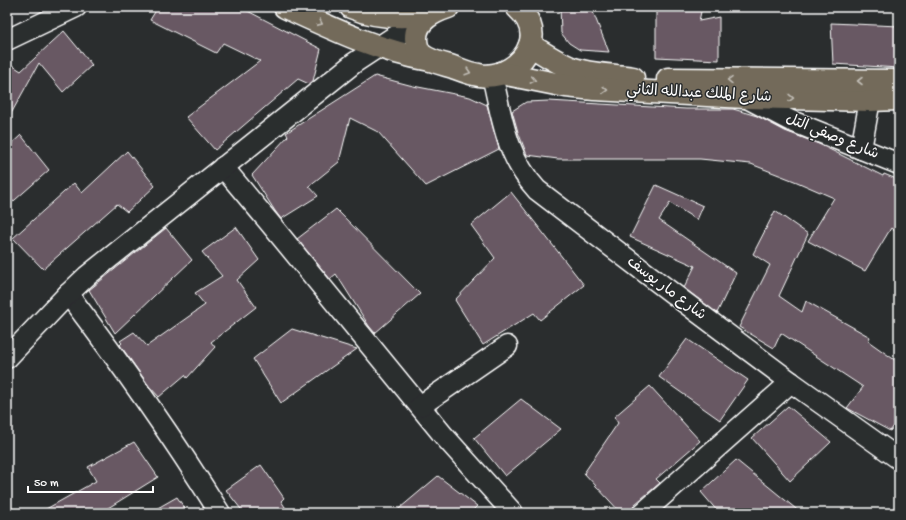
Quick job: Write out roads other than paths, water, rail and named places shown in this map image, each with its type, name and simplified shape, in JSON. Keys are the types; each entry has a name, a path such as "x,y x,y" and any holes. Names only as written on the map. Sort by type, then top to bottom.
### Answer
{"main road":[{"name":"شارع الملك عبدالله الثاني","path":"285,7 395,53 430,60 480,75 497,74 566,86 594,89 745,97 870,100 899,99"},
{"path":"351,7 372,14 392,17 411,17 439,12"},
{"path":"497,74 513,67 523,57 530,44 532,34 530,23 525,14 517,7"},
{"path":"430,60 421,54 416,44 416,32 439,12"},
{"name":"شارع الملك عبدالله الثاني","path":"530,44 549,57 571,68 597,74 638,78 899,81"}],"street":[{"path":"7,40 76,7"},
{"path":"7,358 68,294 109,258 338,76 378,47 439,12"},
{"name":"شارع مار يوسف","path":"497,74 508,142 518,165 536,190 791,382 898,455"},
{"name":"شارع وصفي التل","path":"745,97 789,120 899,164"},
{"path":"861,149 870,100"},
{"path":"223,167 444,436 513,513"},
{"path":"68,294 109,348 182,454 220,513"},
{"path":"420,406 507,346"},
{"path":"643,513 791,382"}]}
